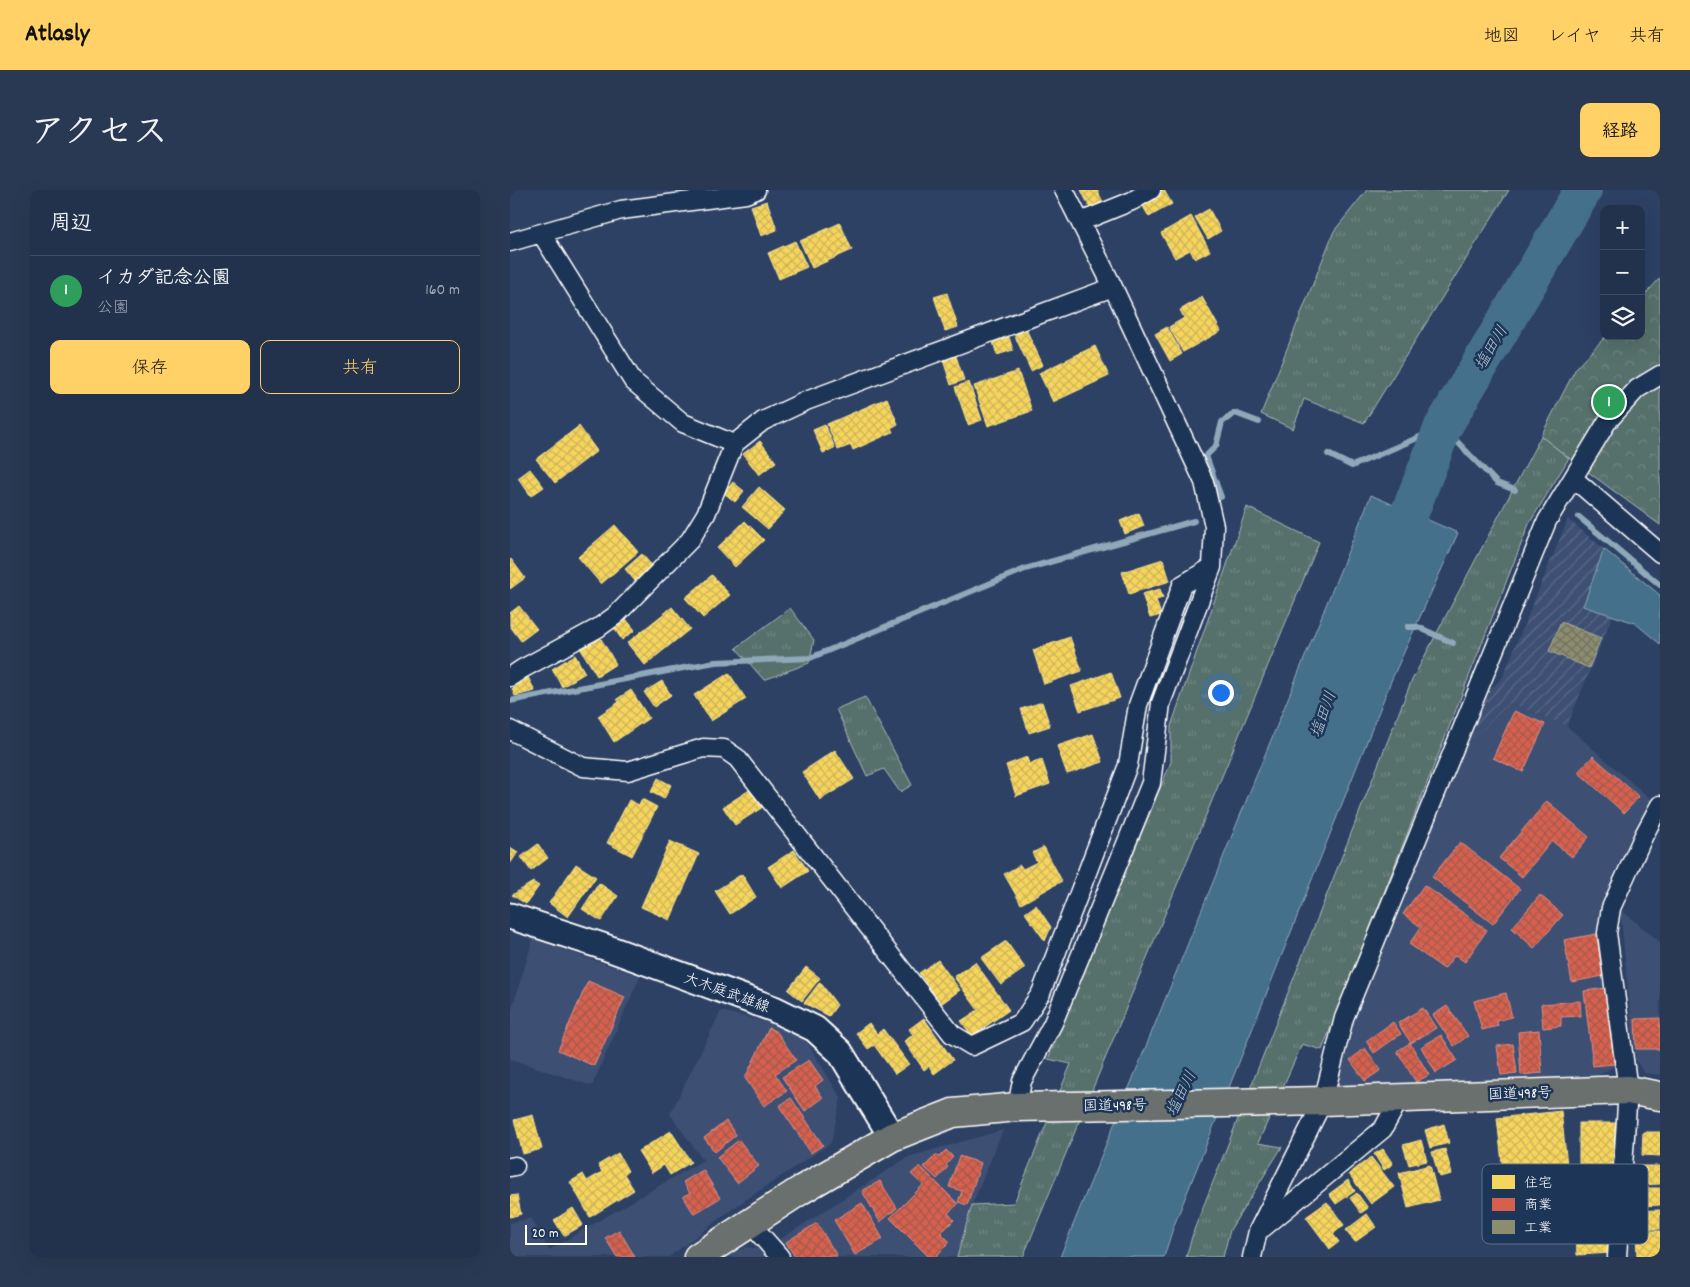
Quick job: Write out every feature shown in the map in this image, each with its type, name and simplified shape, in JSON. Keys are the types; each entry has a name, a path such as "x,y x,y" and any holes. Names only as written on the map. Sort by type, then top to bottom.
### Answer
{"highway":[{"name":"国道498号","path":"698,1257 801,1190 892,1137 953,1113 1017,1107 1400,1098 1628,1090 1660,1096"}],"main road":[{"name":"大木庭武雄線","path":"510,916 605,947 755,1002 815,1029 840,1052 892,1137"}],"street":[{"path":"510,242 621,210 746,194 756,190"},
{"path":"1017,1107 1022,1082 1053,1023 1151,783 1161,703 1212,567 1214,526 1204,482 1113,287 1064,190"},
{"path":"1080,222 1132,201 1151,190"},
{"path":"541,233 633,381 683,423 734,444"},
{"path":"510,677 598,628 616,615 690,540 706,514 734,444 762,420 806,401 1113,287"},
{"path":"1252,1257 1258,1231 1323,1100 1344,1018 1547,521 1607,422 1637,389 1660,376"},
{"path":"1574,479 1660,553"},
{"path":"510,730 583,767 628,771 703,748 724,749 737,758 952,1034 972,1046 1022,1022 1041,993 1128,764 1138,705 1182,585 1212,567"},
{"path":"1623,1164 1628,1090 1608,933 1611,908 1644,835 1660,805"},
{"path":"1258,1231 1382,1129 1400,1098"},
{"path":"750,1223 780,1257"},
{"path":"1617,1257 1618,1244"}],"shaded area":[{"path":"1568,519 1604,549 1583,606 1613,615 1567,726 1510,703 1460,751 1485,694 1502,678"},
{"path":"1510,703 1567,726 1655,803 1617,867 1601,928 1615,1066 1589,1080 1334,1087 1346,1028 1460,751"},
{"path":"1620,909 1660,942 1660,1075 1644,1073 1635,1059"},
{"path":"533,939 640,976 592,1086 510,1059 510,1015"},
{"path":"721,1011 774,1024 807,1042 841,1098 831,1143 735,1207 669,1257 510,1257 510,1223 531,1218 549,1250 703,1160 670,1114"},
{"path":"1003,1130 972,1205 957,1257 726,1257 745,1247 765,1249 908,1157"}],"green space":[{"path":"1367,190 1509,190 1364,423 1304,399 1293,429 1261,414 1334,231"},
{"path":"1660,278 1660,525 1541,436 1576,368 1602,340 1645,340 1645,295"},
{"path":"1541,436 1569,458 1529,524 1322,1050 1302,1044 1258,1143 1282,1147 1230,1230 1223,1257 1186,1257 1194,1230 1411,682"},
{"path":"1247,507 1319,542 1023,1257 957,1257 972,1205 1014,1203 1071,1064 1048,1059 1171,762 1171,726"},
{"path":"790,608 814,640 809,663 764,680 736,648"},
{"path":"865,697 912,785 900,792 884,769 867,776 836,709"}],"water":[{"path":"1371,495 1458,533 1391,681 1173,1228 1164,1257 1060,1257"},
{"path":"1604,549 1660,595 1660,644 1635,623 1583,606"}],"building: 住宅":[{"path":"1081,190 1097,190 1103,202 1090,208"},
{"path":"1159,190 1164,190 1172,204 1149,217 1140,201"},
{"path":"767,201 777,230 761,236 751,206"},
{"path":"1209,209 1221,231 1208,239 1195,217"},
{"path":"1191,216 1210,251 1195,259 1190,250 1175,258 1161,233"},
{"path":"840,223 852,250 812,268 800,241"},
{"path":"795,241 807,267 779,279 768,253"},
{"path":"947,293 958,327 945,331 934,297"},
{"path":"1202,297 1221,331 1183,352 1169,327 1184,318 1180,310"},
{"path":"1167,327 1182,354 1170,361 1155,334"},
{"path":"1026,329 1043,365 1031,371 1014,334"},
{"path":"1009,337 1013,350 997,355 993,342"},
{"path":"1095,346 1109,376 1053,402 1039,373"},
{"path":"956,356 964,380 951,385 943,360"},
{"path":"1018,371 1032,411 988,426 974,386"},
{"path":"969,382 982,420 968,425 955,387"},
{"path":"887,398 898,424 891,428 893,432 853,450 851,445 838,450 827,424"},
{"path":"825,425 835,448 823,453 813,430"},
{"path":"579,426 597,451 555,483 536,459"},
{"path":"760,441 776,462 759,475 743,454"},
{"path":"530,469 544,487 531,496 518,478"},
{"path":"733,482 744,491 735,502 724,493"},
{"path":"759,487 785,510 768,529 742,507"},
{"path":"1139,513 1144,526 1125,534 1120,521"},
{"path":"745,521 764,540 735,567 717,548"},
{"path":"615,525 638,552 601,584 578,557"},
{"path":"642,554 652,566 635,581 625,569"},
{"path":"1163,559 1170,581 1129,594 1122,572"},
{"path":"510,560 525,578 510,589"},
{"path":"712,575 730,595 703,618 685,598"},
{"path":"1160,589 1163,598 1156,600 1161,615 1150,618 1142,594"},
{"path":"519,606 537,629 521,641 510,626 510,613"},
{"path":"672,607 690,629 645,665 627,643"},
{"path":"626,619 635,630 622,640 614,628"},
{"path":"600,637 616,664 597,676 580,648"},
{"path":"1070,637 1082,671 1044,684 1033,650"},
{"path":"575,655 585,673 562,687 552,669"},
{"path":"1111,672 1120,698 1080,711 1071,686"},
{"path":"729,673 746,699 711,721 694,695"},
{"path":"528,677 535,691 515,696 512,689"},
{"path":"662,681 671,695 654,707 644,692"},
{"path":"631,690 649,718 614,742 598,716 619,702 617,699"},
{"path":"1042,702 1050,726 1029,733 1021,709"},
{"path":"1093,734 1103,762 1067,774 1057,746"},
{"path":"835,750 854,779 820,800 802,772"},
{"path":"1027,757 1029,764 1042,760 1050,784 1016,796 1006,765"},
{"path":"658,778 671,785 664,799 651,792"},
{"path":"751,789 763,807 735,825 723,807"},
{"path":"642,799 657,807 632,856 607,843 629,800 639,805"},
{"path":"670,841 699,854 670,920 641,907"},
{"path":"538,844 548,858 531,871 521,857"},
{"path":"510,847 518,852 510,864"},
{"path":"1044,847 1062,881 1021,904 1004,874 1020,865 1023,869 1037,862 1032,853"},
{"path":"794,850 808,871 782,888 768,867"},
{"path":"576,864 596,877 568,917 549,903"},
{"path":"742,874 756,897 730,914 715,891"},
{"path":"533,882 539,886 526,904 512,895"},
{"path":"599,883 618,896 601,921 582,909"},
{"path":"1036,905 1051,927 1045,941 1025,913"},
{"path":"1006,941 1025,968 1001,985 981,958"},
{"path":"938,960 960,990 941,1004 919,973"},
{"path":"975,962 1009,1010 972,1036 961,1021 978,1010 954,977"},
{"path":"806,967 820,978 802,1001 788,990"},
{"path":"820,982 837,1005 829,1016 804,1003"},
{"path":"924,1018 953,1060 934,1074 929,1066 924,1070 904,1041 913,1035 909,1029"},
{"path":"869,1023 877,1034 883,1029 909,1064 895,1074 874,1045 868,1049 856,1033"},
{"path":"1561,1111 1567,1164 1502,1164 1497,1118"},
{"path":"533,1115 542,1149 523,1154 514,1120"},
{"path":"1579,1123 1616,1123 1616,1164 1579,1164"},
{"path":"1444,1124 1449,1143 1430,1148 1425,1130"},
{"path":"671,1131 691,1162 670,1175 664,1165 652,1173 638,1151"},
{"path":"1643,1132 1660,1132 1660,1156 1642,1155"},
{"path":"1421,1140 1427,1161 1409,1165 1403,1145"},
{"path":"1383,1149 1393,1164 1384,1170 1374,1154"},
{"path":"1445,1149 1452,1174 1439,1177 1432,1152"},
{"path":"618,1153 628,1171 624,1174 634,1190 590,1217 570,1182 583,1174 587,1181 602,1172 598,1165"},
{"path":"1371,1157 1394,1187 1371,1204 1349,1174"},
{"path":"1430,1165 1439,1200 1408,1208 1399,1173"},
{"path":"1648,1166 1660,1166 1660,1184 1648,1184"},
{"path":"1348,1180 1355,1191 1336,1204 1329,1194"},
{"path":"1648,1188 1660,1188 1660,1205 1648,1206"},
{"path":"1357,1193 1368,1208 1361,1213 1350,1198"},
{"path":"517,1195 521,1214 510,1217 510,1196"},
{"path":"1327,1202 1344,1225 1333,1234 1339,1242 1330,1249 1306,1217"},
{"path":"573,1208 583,1225 564,1236 554,1220"},
{"path":"1648,1210 1660,1210 1660,1229 1648,1229"},
{"path":"1367,1214 1376,1227 1355,1242 1346,1230"},
{"path":"1648,1231 1660,1231 1660,1257 1637,1257 1636,1244 1648,1244"},
{"path":"1577,1244 1611,1244 1611,1253 1577,1255"}],"building: 商業":[{"path":"1514,711 1545,724 1523,772 1493,758"},
{"path":"1593,756 1639,797 1624,813 1578,772"},
{"path":"1547,801 1589,837 1572,857 1552,841 1522,877 1499,858"},
{"path":"1460,842 1520,889 1493,924 1432,877"},
{"path":"1424,885 1487,930 1465,962 1455,955 1444,969 1409,944 1421,927 1403,914"},
{"path":"1540,895 1563,915 1534,948 1512,928"},
{"path":"1596,934 1603,976 1572,982 1564,940"},
{"path":"588,981 625,997 594,1066 558,1050"},
{"path":"1606,988 1614,1064 1593,1066 1584,991"},
{"path":"1506,993 1512,1017 1497,1021 1498,1026 1482,1030 1474,1001"},
{"path":"1580,1001 1581,1016 1561,1017 1561,1026 1543,1028 1541,1004"},
{"path":"1447,1006 1468,1036 1454,1046 1433,1015"},
{"path":"1423,1008 1436,1028 1411,1043 1398,1023"},
{"path":"1660,1018 1660,1049 1636,1049 1635,1019"},
{"path":"1393,1022 1401,1034 1374,1053 1366,1041"},
{"path":"769,1028 777,1032 796,1060 775,1074 787,1091 764,1106 745,1078"},
{"path":"1539,1030 1542,1073 1521,1075 1518,1032"},
{"path":"1441,1035 1457,1060 1436,1073 1421,1047"},
{"path":"1410,1043 1429,1075 1416,1082 1397,1051"},
{"path":"1513,1044 1517,1073 1501,1075 1497,1046"},
{"path":"1365,1048 1381,1070 1365,1081 1350,1060"},
{"path":"809,1060 823,1080 815,1086 823,1098 805,1111 782,1077"},
{"path":"791,1098 823,1145 811,1153 779,1106"},
{"path":"726,1121 736,1135 715,1152 704,1138"},
{"path":"739,1140 759,1166 737,1183 717,1157"},
{"path":"946,1150 953,1157 946,1165 948,1167 937,1179 924,1167 936,1155 939,1157"},
{"path":"959,1156 981,1163 967,1205 958,1202 962,1191 949,1187"},
{"path":"920,1166 958,1204 948,1213 954,1220 941,1233 950,1242 935,1257 929,1257 890,1218 923,1185 911,1174"},
{"path":"703,1170 720,1198 694,1214 683,1196 690,1193 683,1182"},
{"path":"880,1181 897,1208 880,1222 862,1191"},
{"path":"862,1203 883,1239 855,1255 834,1220"},
{"path":"817,1223 837,1256 795,1257 786,1242"},
{"path":"619,1230 635,1257 617,1257 605,1238"}],"building: 工業":[{"path":"1561,622 1601,638 1589,668 1549,651"}],"waterway":[{"name":"塩田川","path":"1387,558 1410,512 1443,427 1583,190"},
{"path":"1221,497 1206,456 1216,446 1222,422 1235,413 1259,422"},
{"path":"1328,454 1352,466 1443,427 1497,483 1515,490"},
{"path":"1579,517 1660,585"},
{"path":"510,701 715,662 810,658 1025,569 1194,521"},
{"path":"1408,627 1418,627 1453,643"}],"place":[{"name":"イカダ記念公園","path":"1609,402"}]}
